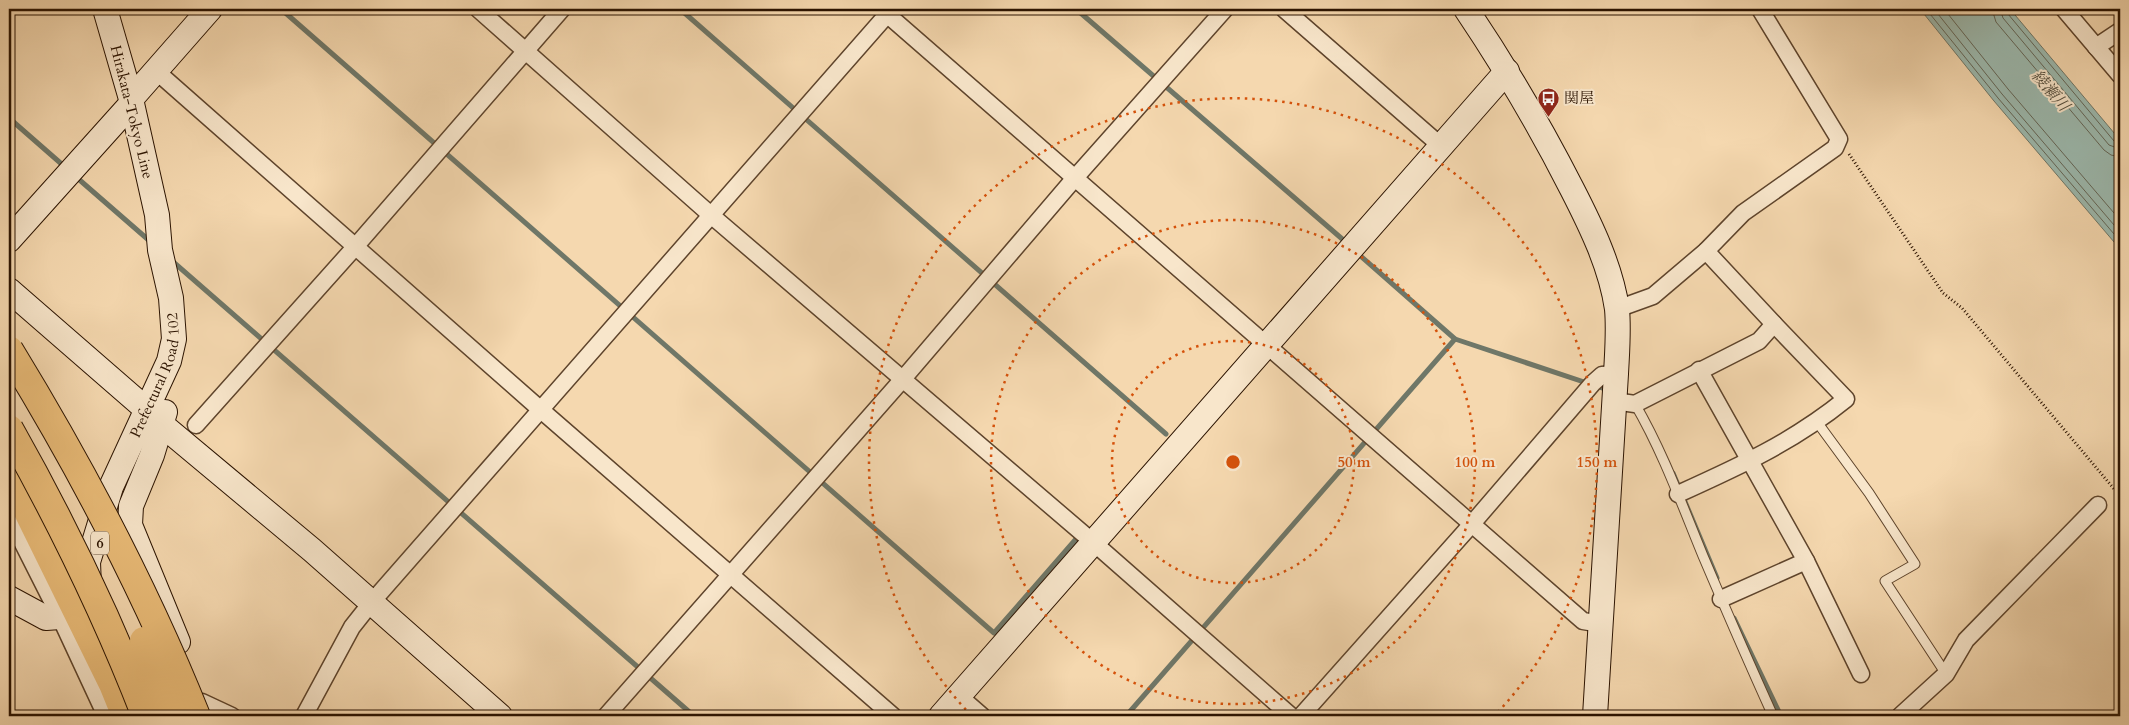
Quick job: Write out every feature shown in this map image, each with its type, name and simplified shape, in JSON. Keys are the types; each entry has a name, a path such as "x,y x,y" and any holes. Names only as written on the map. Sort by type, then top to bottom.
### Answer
{"highway":[{"path":"9,350 47,412 90,491 177,668 201,712"},
{"name":"6","path":"9,378 84,512 125,596 174,716"},
{"name":"6","path":"9,429 61,527 101,610 146,716"},
{"path":"9,472 113,684 126,716"}],"street":[{"name":"Hirakata-Tokyo Line","path":"105,9 131,101 157,215"},
{"path":"9,240 210,9"},
{"path":"478,9 712,216 1094,542 1291,716"},
{"path":"196,426 562,9"},
{"path":"606,716 902,380 1074,179 1225,9"},
{"path":"1284,9 1441,146"},
{"path":"1466,9 1531,110 1582,209 1600,249 1611,282 1617,309 1616,374 1624,402 1601,624 1595,716"},
{"path":"1617,309 1653,296 1706,251 1743,213 1835,148 1838,139 1760,9"},
{"path":"2064,9 2120,74"},
{"path":"304,716 352,627 371,603 712,216 887,11 1074,179 1471,526 1583,621 1601,624"},
{"path":"2096,46 2120,31"},
{"path":"156,71 541,410 893,716"},
{"path":"941,716 1508,72"},
{"name":"Prefectural Road 102","path":"137,716 90,609 88,562 111,487 154,417 177,374 184,340 184,300 171,248 157,215"},
{"path":"1678,494 1751,461 1817,422 1846,399 1706,251"},
{"path":"9,290 154,417 312,550 500,716"},
{"path":"1624,402 1699,370 1759,341 1774,324"},
{"path":"1699,370 1806,561 1861,674"},
{"path":"1301,716 1471,526 1593,383 1602,375 1616,374"},
{"name":"Prefectural Road 102","path":"154,417 152,455 131,506 130,526 142,553 201,712"},
{"path":"1900,716 1946,674 1966,640 2098,505"},
{"path":"9,516 106,716"},
{"path":"1721,599 1806,561"},
{"path":"9,598 46,618 60,618"},
{"path":"959,696 982,716"},
{"path":"201,712 232,716"}],"lane":[{"path":"1624,402 1644,420 1678,494 1721,599 1773,716"},
{"path":"1817,422 1868,493 1915,564 1885,581 1946,674"}],"path":[{"path":"1838,139 1943,293 1962,308 2120,496"}],"water":[{"name":"綾瀬川","path":"1920,9 2010,9 2120,140 2120,249 1994,101"}],"waterway":[{"path":"281,9 994,633 1076,539"},
{"path":"680,9 1166,434"},
{"path":"1076,9 1348,244"},
{"path":"9,118 65,167"},
{"path":"75,176 152,243"},
{"path":"1356,252 1455,339"},
{"path":"171,260 694,716"},
{"path":"1126,716 1455,339 1608,390"},
{"path":"1673,473 1717,578"},
{"path":"1734,618 1781,716"}],"place":[{"name":"関屋","path":"1548,117"}]}
